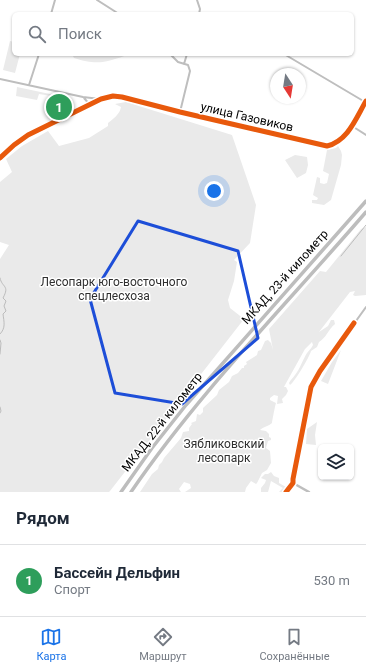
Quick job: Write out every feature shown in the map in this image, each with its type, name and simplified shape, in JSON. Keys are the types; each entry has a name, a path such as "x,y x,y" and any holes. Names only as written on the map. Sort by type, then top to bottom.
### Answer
{"highway":[{"name":"МКАД, 23-й километр","path":"219,366 366,201"},
{"name":"МКАД, 23-й километр","path":"226,372 366,212"},
{"name":"МКАД, 22-й километр","path":"121,492 167,428 219,366"},
{"name":"МКАД, 22-й километр","path":"131,492 174,433 226,372"}],"street":[{"path":"52,12 55,0"},
{"path":"97,0 116,12"},
{"path":"197,0 199,12"},
{"path":"29,85 38,56"},
{"path":"172,56 178,62 188,65 190,71 180,112"},
{"path":"184,64 186,56"},
{"path":"287,56 366,101"},
{"path":"0,79 77,96 101,99"},
{"name":"улица Газовиков","path":"101,99 113,96 122,97 327,146 335,144 341,140 352,126 366,101"},
{"path":"83,97 90,105"},
{"path":"0,158 28,135 101,99"},
{"path":"352,126 366,135"},
{"path":"286,492 293,483 292,479 300,446 310,387 366,307"},
{"path":"293,483 308,492"}],"highlighted area":[{"path":"138,221 238,251 258,338 182,404 115,393 90,299"}],"green space":[{"path":"10,41 12,42 12,56 19,56 15,73 3,70"},
{"path":"73,56 124,56 102,62 90,62 74,58"},
{"path":"17,87 64,98 39,94 37,100 16,96"},
{"name":"Лесопарк юго-восточного спецлесхоза","path":"126,102 232,135 256,205 250,243 234,260 237,262 234,281 228,300 230,308 244,319 109,492 0,492 0,259 9,245 0,242 0,182 12,172 6,159 22,146 48,131 59,146 89,138 108,126 108,123 118,114 121,107 115,104"},
{"path":"338,146 342,155 341,165 331,200 324,205 312,203 312,200 317,200 318,198 313,195 317,177 320,178 320,183 327,183 329,174 323,171 327,150"},
{"path":"295,155 307,157 308,165 306,173 297,178 285,160"},
{"name":"Зябликовский лесопарк","path":"366,227 366,295 355,296 353,295 355,291 350,292 319,332 328,326 331,320 334,320 335,324 319,342 317,347 311,351 302,369 290,385 289,383 297,373 306,355 313,346 312,342 305,349 284,387 286,387 288,391 282,399 283,403 277,404 278,396 274,395 270,398 270,400 276,403 272,423 260,430 266,431 271,438 271,440 268,441 266,448 270,451 271,463 267,470 262,473 257,483 256,484 251,481 245,492 185,492 191,488 190,484 184,482 179,489 181,492 140,492 152,474 158,469 164,458 181,438 183,432 189,431 192,424 191,423 196,421 197,414 200,415 203,412 203,408 217,395 219,390 229,382 232,376 244,368 247,364 246,362 257,355 265,341 268,340 271,343 273,350 269,329 320,271 326,272 361,229"},
{"path":"341,350 328,384 321,381 332,362"},
{"path":"317,422 315,435 316,445 306,444 307,429"},
{"path":"271,472 274,476 279,478 279,483 286,487 284,492 279,492 283,488 271,481 268,492 261,492 261,488 266,480 261,478 265,474"}],"waterway":[{"path":"341,256 366,225"},
{"path":"0,278 6,289 3,298 6,301 4,306 6,311 3,314 4,327 0,334"},
{"path":"0,340 0,354"},
{"path":"0,407 0,413"}],"cycle path":[{"path":"0,158 28,135 101,99 113,96 327,146 341,139 346,134 366,101"},
{"path":"286,492 293,483 311,387 320,371 354,323"}],"place":[{"name":"Бассейн Дельфин","path":"59,107"}]}
